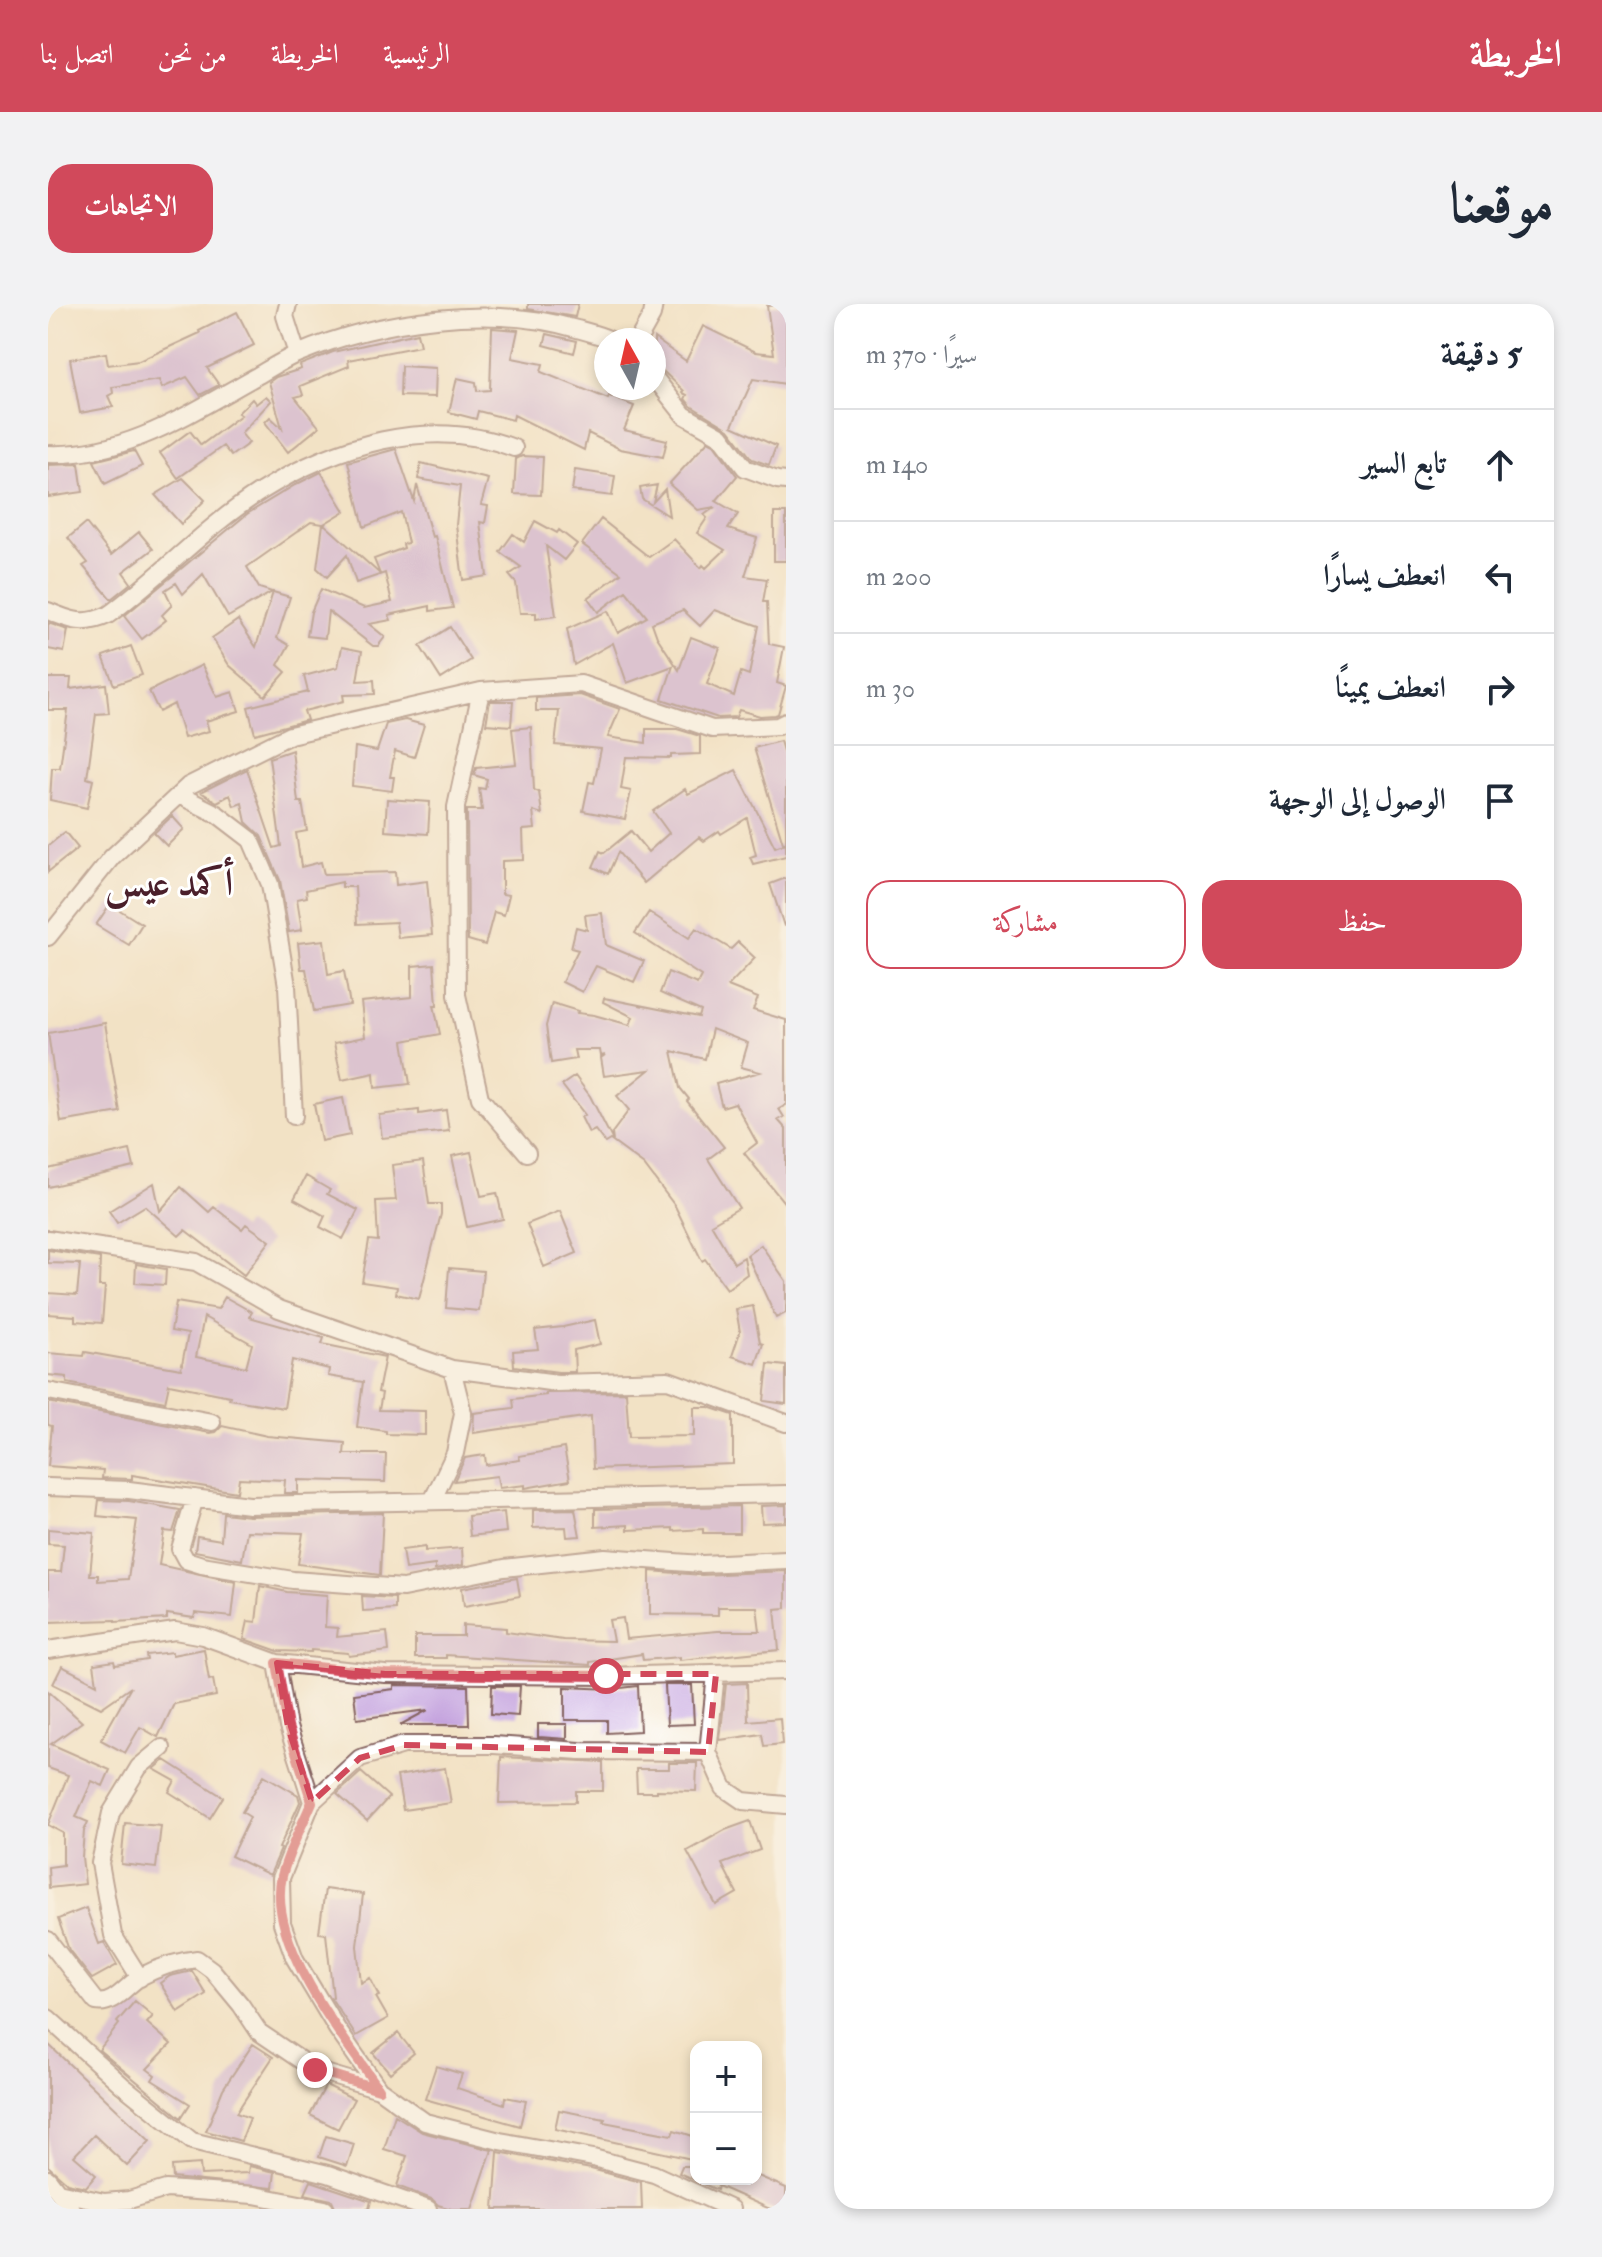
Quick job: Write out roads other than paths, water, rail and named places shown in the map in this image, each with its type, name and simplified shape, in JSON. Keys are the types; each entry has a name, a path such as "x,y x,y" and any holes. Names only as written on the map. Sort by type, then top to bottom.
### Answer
{"street":[{"path":"288,304 285,316 297,354"},
{"path":"645,328 654,304"},
{"path":"48,454 130,442 166,427 297,354 401,324 453,317 510,316 557,323 594,335"},
{"path":"666,392 684,415 721,436 745,468 786,481"},
{"path":"48,611 73,622 92,622 108,615 258,493 332,454 403,435 448,435 499,442 514,448"},
{"path":"48,937 112,857 188,786 290,735 481,691 581,684 712,729 778,726 786,722"},
{"path":"481,691 456,807 457,995 480,1098 527,1153"},
{"path":"179,795 217,814 251,840 270,884 287,986 294,1116"},
{"path":"48,1239 196,1262 279,1309 452,1369 557,1383 668,1380 786,1423"},
{"path":"432,1501 455,1453 463,1413 452,1369"},
{"path":"48,1391 212,1422"},
{"path":"48,1487 129,1490 249,1505 786,1494"},
{"path":"195,1498 180,1549 186,1560 293,1580 403,1588 504,1568 605,1557 702,1564 786,1560"},
{"path":"48,1650 175,1631 203,1636 277,1663 385,1674 716,1674 786,1671"},
{"path":"277,1663 288,1727 312,1802"},
{"path":"716,1674 708,1752 724,1788 743,1801 786,1805"},
{"path":"379,2089 337,2029 295,1959 282,1923 281,1878 312,1802 360,1758 404,1745 708,1752"},
{"path":"140,1978 113,1935 100,1863 111,1813 139,1767 162,1748"},
{"path":"48,1940 96,2002 106,2003 140,1978 182,1960 197,1959 212,1970 259,2032 315,2070 379,2089 425,2122 654,2174 731,2209"},
{"path":"48,2018 122,2085 192,2141 328,2174 428,2209"},
{"path":"53,2185 71,2209"},
{"path":"53,2185 104,2202 129,2200 166,2189 254,2195 325,2209"},
{"path":"684,2209 687,2190"}],"district":[{"name":"أكمد عيس","path":"169,882"}]}
